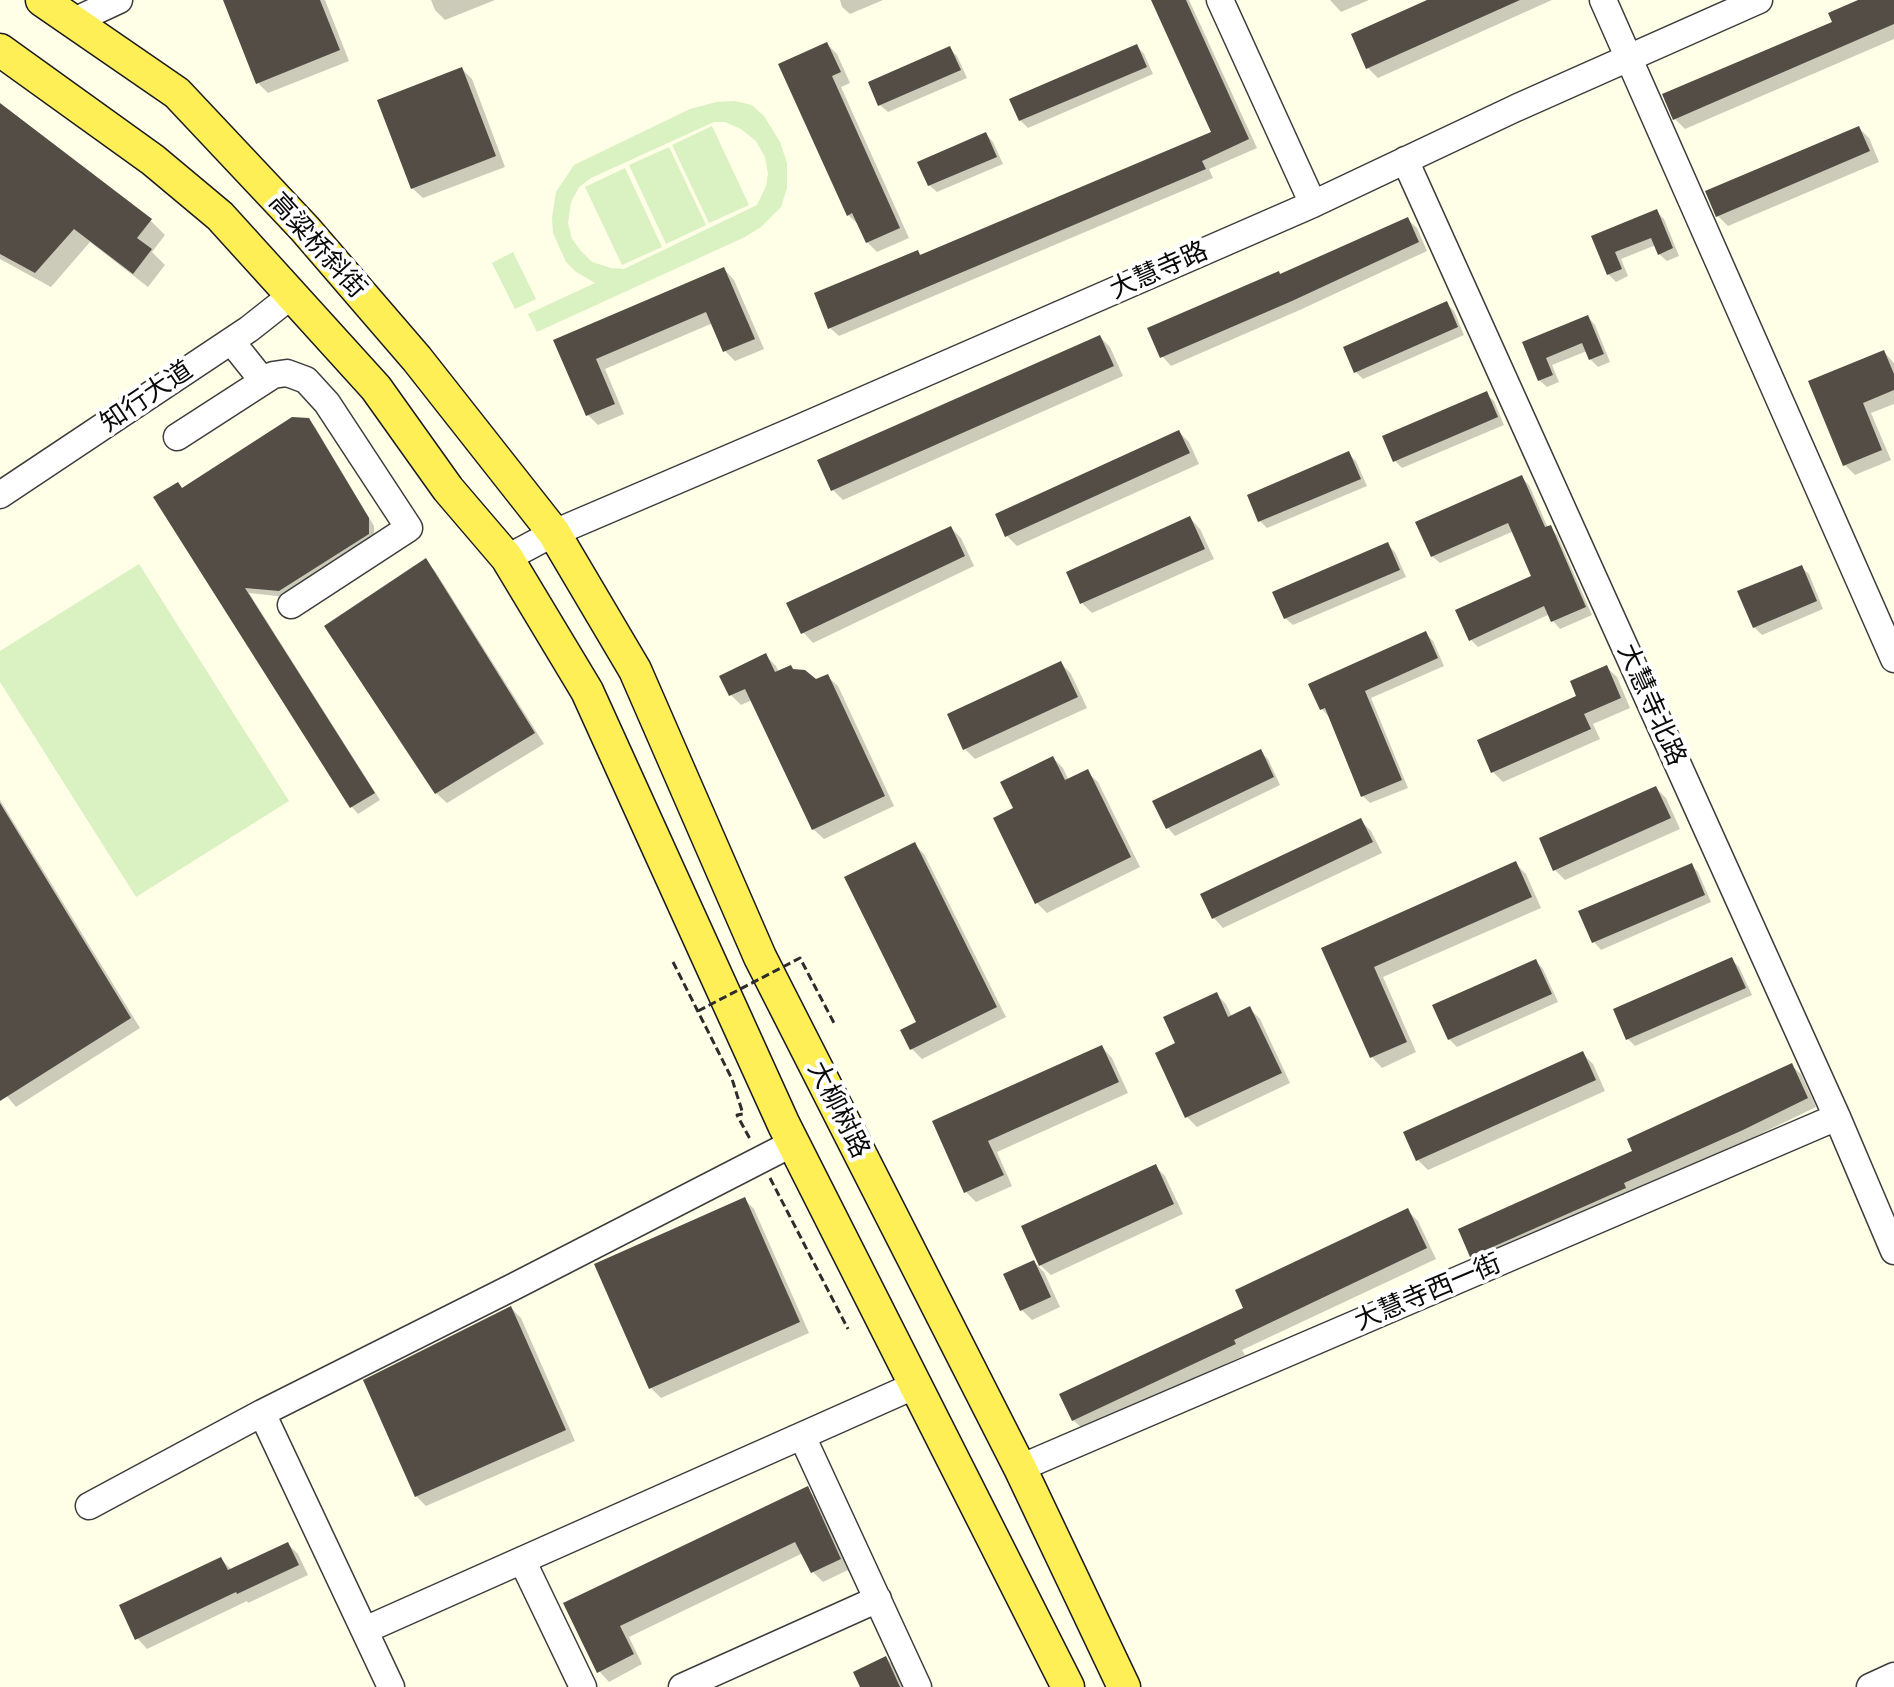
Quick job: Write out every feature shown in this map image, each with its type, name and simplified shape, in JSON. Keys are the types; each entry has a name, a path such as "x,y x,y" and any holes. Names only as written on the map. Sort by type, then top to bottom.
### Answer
{"main road":[{"name":"高粱桥斜街","path":"42,0 177,93 283,206 417,359 554,533"},
{"name":"高粱桥斜街","path":"0,50 153,160 220,216 376,388 448,489 507,558"},
{"name":"大柳树路","path":"554,533 635,670 760,957 1020,1468 1124,1687"},
{"name":"大柳树路","path":"507,558 587,691 793,1143 1068,1687"}],"street":[{"path":"74,21 119,0"},
{"path":"1220,0 1313,204"},
{"path":"1603,0 1894,659"},
{"name":"大慧寺路","path":"507,558 554,533 1313,204 1759,0"},
{"name":"大慧寺北路","path":"1405,160 1837,1117 1894,1251"},
{"name":"知行大道","path":"0,495 231,341 292,295"},
{"path":"231,341 263,381"},
{"path":"177,437 273,375 287,373 306,380 327,403 409,528 291,605"},
{"name":"大慧寺西一街","path":"1020,1468 1837,1117"},
{"path":"89,1506 262,1413 793,1143"},
{"path":"365,1630 916,1385"},
{"path":"262,1413 391,1687"},
{"path":"802,1436 918,1687"},
{"path":"522,1560 583,1687"},
{"path":"682,1687 878,1599"},
{"path":"1870,1687 1894,1676"}],"path":[{"path":"698,1011 800,958 834,1023"},
{"path":"673,962 732,1079 743,1114 737,1115 848,1329"}],"green space":[{"path":"735,101 752,105 764,116 780,142 787,163 787,188 781,207 761,227 745,237 537,332 528,314 595,283 566,262 553,233 556,192 574,165 690,109","holes":["714,122 725,122 756,141 765,157 768,174 757,205 624,269 592,262 581,251 572,239 568,223 571,202 579,187 591,178"]},
{"path":"712,126 749,205 709,223 672,145"},
{"path":"669,147 706,225 666,244 629,165"},
{"path":"625,168 662,247 622,265 585,187"},
{"path":"513,252 536,299 515,309 492,263"},
{"path":"139,564 289,801 136,897 0,682 0,651"}],"building":[{"path":"223,0 320,0 340,50 256,84"},
{"path":"1151,0 1186,0 1249,139 1202,161 1206,169 828,329 814,293 918,250 920,255 1211,132"},
{"path":"1427,0 1520,0 1366,69 1351,34"},
{"path":"1858,0 1894,0 1894,24 1673,120 1662,94 1832,22 1828,13"},
{"path":"827,42 841,72 832,76 900,228 866,243 852,213 847,216 778,64"},
{"path":"1137,44 1147,67 1019,121 1009,99"},
{"path":"950,46 961,70 878,106 868,82"},
{"path":"462,67 496,156 411,189 377,100"},
{"path":"0,103 152,219 137,238 152,249 133,274 74,229 35,273 0,254"},
{"path":"1859,126 1870,151 1716,217 1705,191"},
{"path":"986,132 997,157 928,186 917,162"},
{"path":"1657,209 1673,248 1658,255 1651,238 1615,252 1622,269 1607,275 1591,236"},
{"path":"1408,217 1419,242 1160,358 1147,328"},
{"path":"724,267 755,339 723,352 706,312 596,359 615,404 586,416 553,340"},
{"path":"1447,301 1458,327 1354,373 1343,347"},
{"path":"1588,315 1604,354 1589,360 1582,343 1546,358 1553,375 1538,381 1522,342"},
{"path":"1100,335 1114,366 831,491 817,460"},
{"path":"1884,350 1894,374 1894,390 1863,403 1882,450 1843,466 1808,381"},
{"path":"1487,391 1498,417 1393,462 1382,436"},
{"path":"292,417 309,418 369,518 369,534 279,591 245,588 375,793 350,808 153,497 178,482 182,488"},
{"path":"1179,430 1190,453 1005,537 995,514"},
{"path":"1349,451 1361,479 1258,522 1247,495"},
{"path":"1522,475 1545,527 1551,525 1586,607 1551,622 1544,606 1469,641 1455,610 1531,576 1508,523 1431,557 1415,522"},
{"path":"1190,516 1205,549 1080,604 1066,572"},
{"path":"951,526 965,556 801,634 786,603"},
{"path":"1388,542 1400,570 1284,619 1272,592"},
{"path":"426,558 535,733 435,794 324,626"},
{"path":"1802,565 1817,601 1753,628 1737,591"},
{"path":"1426,631 1438,658 1365,691 1402,780 1361,797 1325,708 1320,710 1308,684"},
{"path":"766,653 775,672 791,665 793,669 805,670 816,679 828,674 885,796 812,830 745,689 729,696 719,676"},
{"path":"1061,661 1078,697 963,750 947,714"},
{"path":"1607,665 1621,698 1584,714 1591,729 1491,773 1477,740 1576,696 1570,681"},
{"path":"1261,749 1274,777 1166,829 1152,801"},
{"path":"1053,756 1065,780 1088,769 1131,857 1035,904 993,818 1013,808 1000,782"},
{"path":"1656,786 1671,818 1553,871 1539,838"},
{"path":"0,803 131,1018 0,1101"},
{"path":"1361,818 1373,842 1212,919 1200,894"},
{"path":"915,842 997,1007 910,1050 900,1030 916,1022 844,877"},
{"path":"1516,861 1532,897 1374,967 1407,1042 1370,1058 1321,948"},
{"path":"1692,863 1705,895 1592,943 1578,911"},
{"path":"1732,957 1746,988 1626,1040 1613,1009"},
{"path":"1536,959 1552,994 1448,1040 1432,1005"},
{"path":"1217,992 1228,1017 1250,1006 1282,1073 1185,1118 1155,1053 1175,1043 1163,1017"},
{"path":"1102,1045 1119,1082 988,1141 1004,1175 964,1193 932,1121"},
{"path":"1583,1051 1596,1080 1416,1161 1403,1132"},
{"path":"1792,1063 1808,1098 1624,1183 1626,1188 1470,1257 1458,1229 1632,1151 1627,1139"},
{"path":"1156,1164 1174,1204 1039,1266 1021,1226"},
{"path":"745,1197 800,1322 649,1389 594,1264"},
{"path":"1408,1208 1427,1248 1234,1340 1236,1344 1072,1421 1059,1394 1243,1308 1235,1290"},
{"path":"1034,1260 1051,1297 1020,1311 1003,1274"},
{"path":"511,1306 566,1430 415,1497 363,1380"},
{"path":"808,1486 841,1559 811,1573 795,1542 620,1626 634,1654 597,1673 563,1603"},
{"path":"288,1542 299,1565 135,1640 119,1605 221,1557 228,1570"},
{"path":"886,1656 900,1687 860,1687 853,1672"}]}
